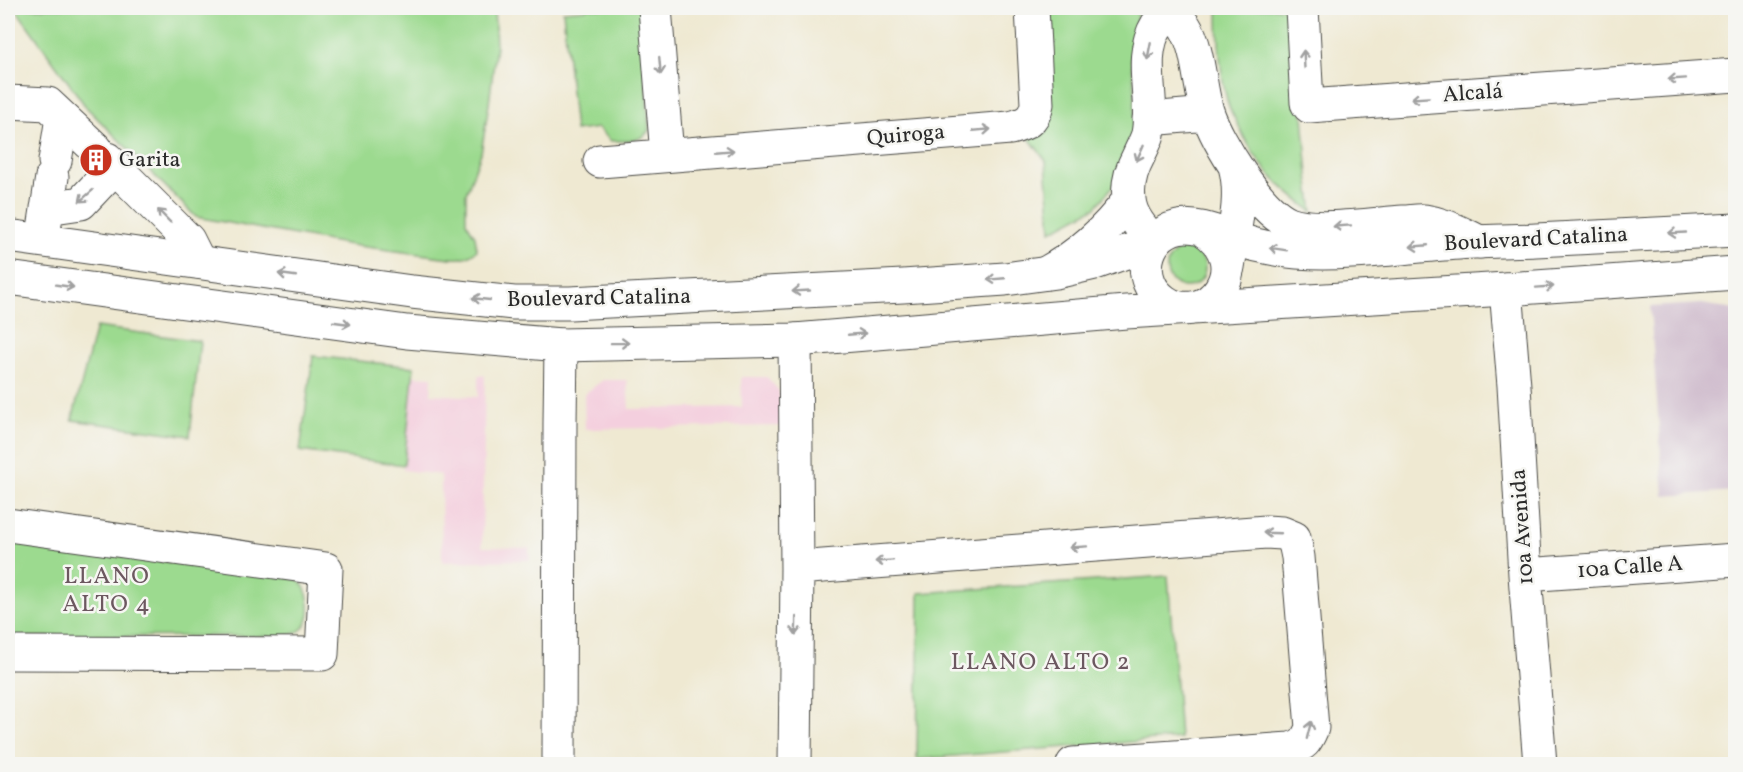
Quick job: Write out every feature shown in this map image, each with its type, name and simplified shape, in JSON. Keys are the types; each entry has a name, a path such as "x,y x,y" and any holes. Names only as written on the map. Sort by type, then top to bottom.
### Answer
{"street":[{"path":"655,8 667,155"},
{"name":"Quiroga","path":"600,161 1010,128 1023,124 1035,114 1037,104 1032,8"},
{"name":"Alcalá","path":"1302,8 1309,106 1736,75"},
{"path":"1154,242 1134,217 1129,201 1130,180 1136,159 1148,136 1147,63 1149,50 1157,26 1169,9 1184,25 1192,41 1205,102 1235,166 1261,200 1279,218 1303,227 1324,228 1423,221 1445,225 1480,242"},
{"path":"8,102 48,104 188,240 199,262"},
{"path":"1149,108 1205,102"},
{"path":"42,241 62,118"},
{"path":"51,182 81,203 106,158"},
{"path":"1218,234 1189,226 1164,233 1154,242 1147,254 1145,267 1148,281 1155,293 1165,302 1178,307 1192,308 1205,304 1216,296 1224,284 1228,272 1218,234 1239,200 1235,166"},
{"path":"1046,273 1065,262 1092,241 1114,221 1129,201"},
{"name":"Boulevard Catalina","path":"1218,234 1257,246 1296,252 1337,252 1480,242 1736,230"},
{"name":"Boulevard Catalina","path":"8,236 412,292 514,303 570,303 1005,279 1095,263 1154,242"},
{"name":"Boulevard Catalina","path":"8,278 407,332 561,345 795,340 1126,312 1736,273"},
{"name":"10a Avenida","path":"1506,289 1540,765"},
{"path":"559,765 561,345 580,336 589,328 604,323 730,313 747,308 769,293"},
{"path":"795,340 795,765"},
{"path":"8,525 326,569 322,654 8,653"},
{"path":"796,568 1266,532 1282,533 1294,538 1298,557 1312,728 1308,739 1302,745 1290,749 1073,765"},
{"name":"10a Calle A","path":"1525,575 1736,560"}],"shaded area":[{"path":"1702,304 1735,310 1735,491 1664,496 1650,307"},
{"path":"413,376 432,377 431,394 478,397 478,377 485,376 482,547 529,548 530,560 442,562 441,475 403,470"},
{"path":"741,377 767,377 779,391 783,426 585,429 584,394 603,380 627,380 629,409 742,407"}],"green space":[{"path":"15,8 494,8 496,46 489,104 481,153 466,194 466,222 475,236 477,250 465,257 447,258 351,245 196,217 86,107"},
{"path":"587,8 641,8 649,130 642,137 627,141 611,141 598,128 575,131 563,11"},
{"path":"1045,8 1138,8 1131,58 1135,89 1134,130 1113,186 1096,207 1051,231 1046,161 1026,134"},
{"path":"1218,8 1294,8 1313,212 1279,184 1261,164 1232,113 1224,89"},
{"path":"1186,249 1200,254 1205,268 1200,282 1186,287 1172,282 1167,268 1172,254"},
{"path":"96,327 200,341 190,436 72,420"},
{"path":"313,356 414,367 404,465 300,451"},
{"path":"8,541 297,579 305,589 309,603 308,618 300,631 278,636 8,637"},
{"path":"1168,576 1180,738 917,759 919,593"}],"place":[{"name":"Garita","path":"96,160"}],"district":[{"name":"LLANO ALTO 4","path":"107,591"},
{"name":"LLANO ALTO 2","path":"1041,663"}]}
